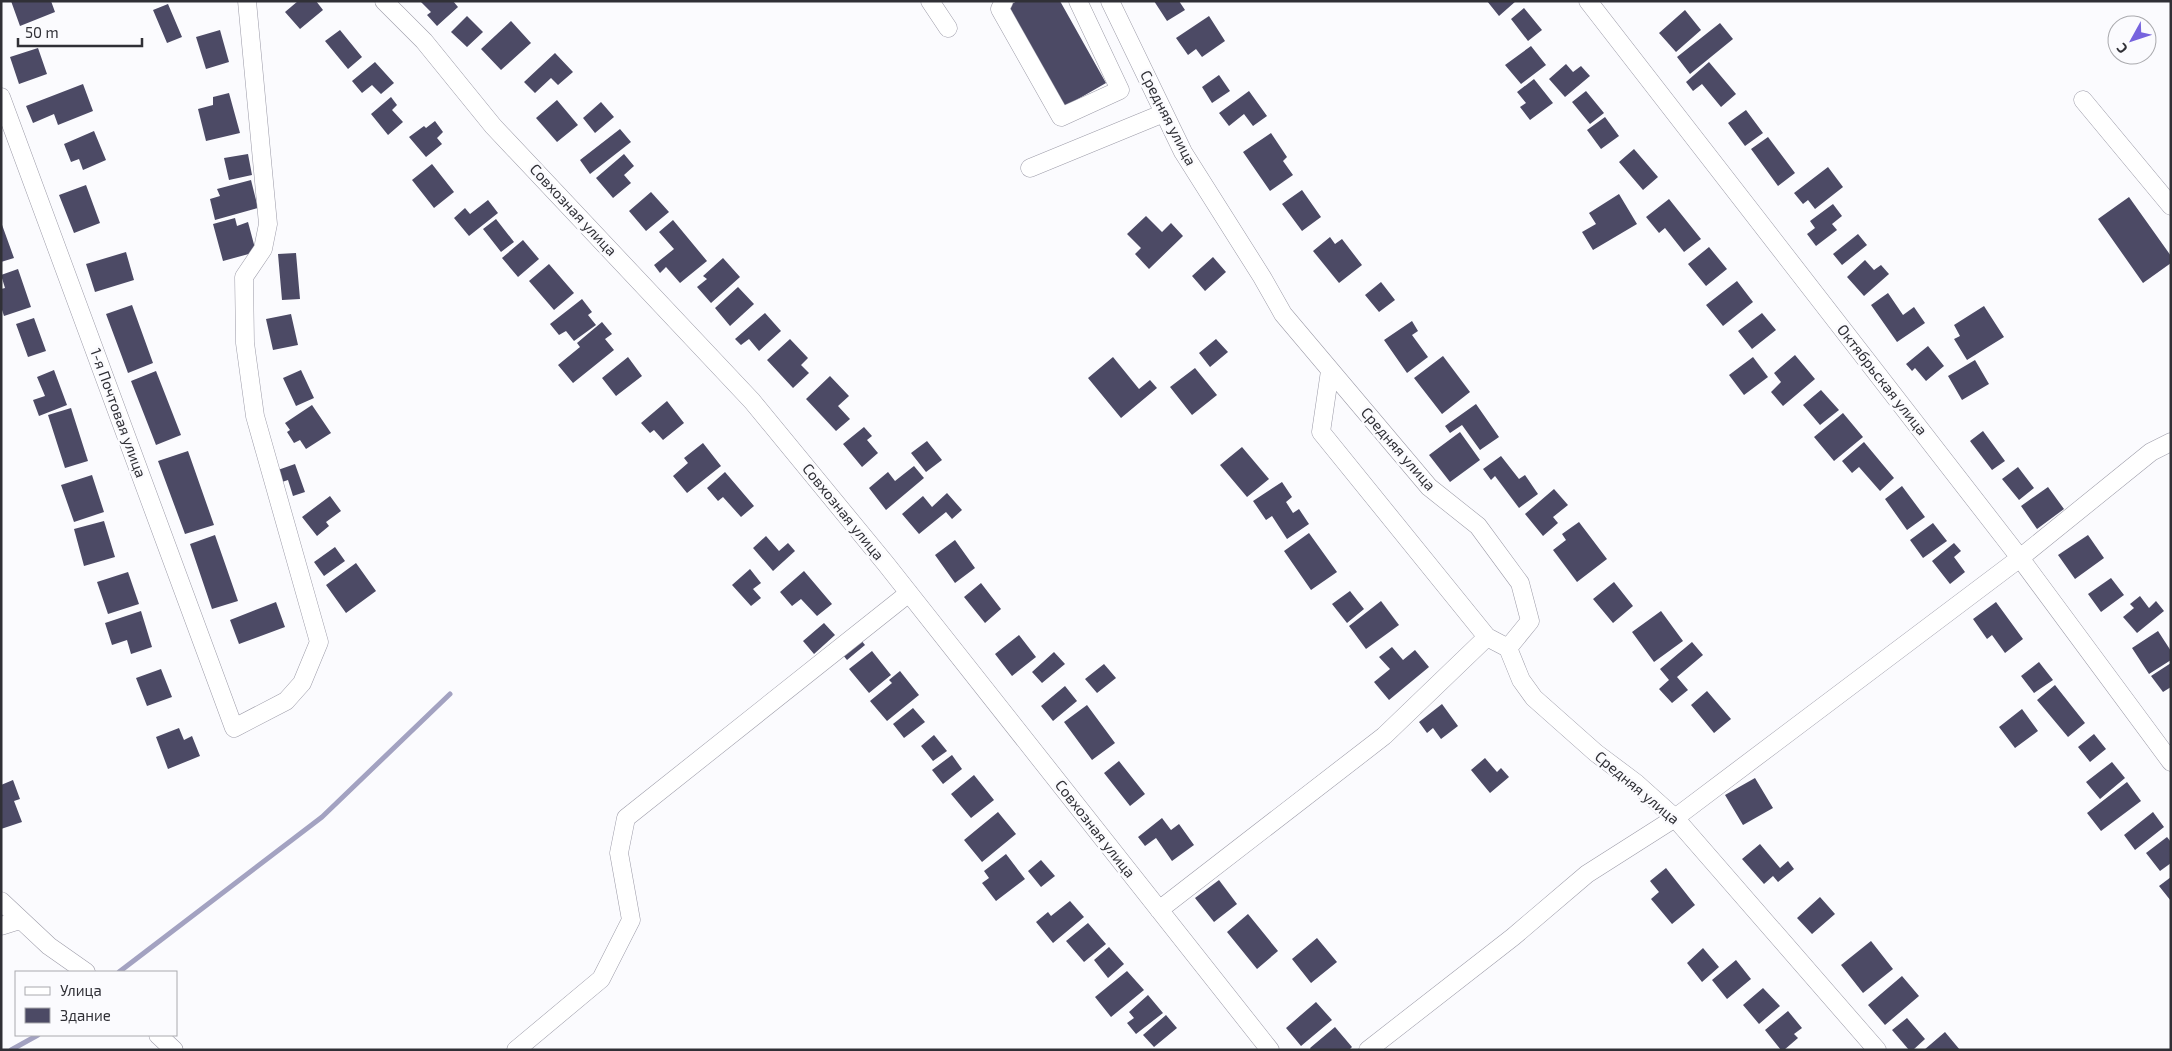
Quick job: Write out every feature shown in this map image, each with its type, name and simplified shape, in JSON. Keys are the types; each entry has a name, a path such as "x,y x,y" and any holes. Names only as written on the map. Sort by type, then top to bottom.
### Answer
{"street":[{"name":"1-я Почтовая улица","path":"1,97 234,728 286,700 302,683 319,642 255,416 244,343 244,277 263,249 268,224 248,1"},
{"name":"Совхозная улица","path":"384,1 424,41 493,126 752,401 909,593 1270,1050"},
{"path":"930,1 948,28"},
{"path":"1004,1 1000,9 1060,117 1120,90 1078,1"},
{"name":"Средняя улица","path":"1110,1 1183,152 1262,277 1283,314 1429,487 1478,526 1520,583 1530,621 1508,648 1521,680 1534,698 1596,753 1636,783 1675,818 1876,1050"},
{"name":"Октябрьская улица","path":"1588,1 2020,558 2171,762"},
{"path":"2083,100 2171,206"},
{"path":"1030,168 1164,113"},
{"path":"1330,370 1321,432 1487,637 1508,648"},
{"path":"1368,1050 1513,938 1588,874 1675,818 2020,558 2151,452 2171,442"},
{"path":"516,1050 601,979 631,920 619,854 626,818 909,593"},
{"path":"1159,910 1384,736 1487,637"},
{"path":"2,902 50,946 85,971"},
{"path":"1,926 20,920"},
{"path":"159,1036 174,1050"}],"building":[{"path":"11,1 51,1 55,12 20,26"},
{"path":"298,1 316,1 323,10 300,29 285,12"},
{"path":"420,1 453,1 458,7 437,26 427,15 431,12"},
{"path":"1017,1 1060,1 1106,83 1059,110 1003,9"},
{"path":"1154,1 1179,1 1185,10 1167,21"},
{"path":"1487,1 1516,1 1499,16"},
{"path":"168,4 182,37 167,43 153,10"},
{"path":"1524,8 1542,30 1528,41 1511,19"},
{"path":"1685,10 1701,30 1676,52 1659,33"},
{"path":"467,16 483,32 467,47 451,32"},
{"path":"1209,16 1225,41 1202,57 1196,49 1188,55 1176,38"},
{"path":"511,21 531,43 501,70 481,49"},
{"path":"1720,23 1733,39 1690,74 1677,57"},
{"path":"220,30 229,62 206,69 196,37"},
{"path":"340,30 362,57 348,69 325,41"},
{"path":"1531,46 1546,65 1521,84 1505,65"},
{"path":"38,48 47,74 19,84 10,57"},
{"path":"555,53 573,72 558,85 551,78 535,93 524,82"},
{"path":"375,62 394,83 381,94 372,85 362,93 352,81"},
{"path":"1709,62 1736,94 1721,107 1702,84 1693,91 1686,82"},
{"path":"1566,64 1573,72 1581,66 1590,76 1565,97 1549,79"},
{"path":"1219,75 1230,91 1212,103 1202,87"},
{"path":"1534,79 1553,103 1530,120 1520,107 1526,103 1517,92"},
{"path":"83,84 93,111 58,125 54,114 33,123 26,106"},
{"path":"1249,91 1267,116 1253,126 1244,114 1229,126 1219,113"},
{"path":"1586,91 1604,113 1590,124 1572,102"},
{"path":"229,93 240,133 206,141 198,109 213,105 213,97"},
{"path":"391,97 397,105 392,110 403,122 388,135 371,114"},
{"path":"557,100 578,125 557,142 536,118"},
{"path":"601,102 614,117 595,133 583,118"},
{"path":"1746,110 1763,133 1745,146 1728,123"},
{"path":"1605,117 1619,136 1601,149 1587,130"},
{"path":"435,121 443,132 437,138 442,144 426,157 409,137 424,126 426,128"},
{"path":"620,129 631,142 590,174 580,160"},
{"path":"94,131 106,160 83,170 79,159 71,162 64,144"},
{"path":"1271,133 1287,157 1283,161 1293,175 1270,191 1243,152"},
{"path":"1768,137 1795,173 1778,186 1751,149"},
{"path":"1634,149 1658,177 1643,190 1619,162"},
{"path":"248,154 252,175 229,180 224,158"},
{"path":"624,154 634,166 624,175 631,183 613,198 596,178"},
{"path":"432,164 454,192 434,208 412,180"},
{"path":"1828,167 1843,187 1815,209 1808,200 1803,204 1794,193"},
{"path":"251,180 258,208 215,220 210,199 220,196 217,189"},
{"path":"86,185 100,223 74,233 59,195"},
{"path":"1302,190 1321,217 1302,231 1282,204"},
{"path":"651,192 669,212 646,231 629,211"},
{"path":"1619,194 1637,224 1593,250 1582,232 1596,224 1589,213"},
{"path":"2129,197 2171,256 2171,263 2143,283 2098,219"},
{"path":"1669,199 1701,239 1684,252 1665,228 1659,233 1646,217"},
{"path":"488,200 498,213 469,236 454,218 465,208 470,214"},
{"path":"1833,204 1842,216 1832,224 1837,230 1816,246 1807,234 1815,228 1810,221"},
{"path":"1146,216 1162,232 1171,223 1183,236 1149,269 1135,254 1141,248 1127,234"},
{"path":"235,218 237,226 248,222 256,252 223,261 213,224"},
{"path":"496,219 514,242 501,252 483,229"},
{"path":"673,220 707,261 680,283 666,267 660,273 654,265 674,249 659,232"},
{"path":"1,222 14,258 1,262"},
{"path":"1858,234 1867,245 1842,265 1833,254"},
{"path":"1330,237 1335,244 1342,239 1362,265 1339,283 1313,251"},
{"path":"523,240 539,259 518,277 502,258"},
{"path":"1709,247 1727,269 1706,286 1688,264"},
{"path":"126,252 134,280 95,292 86,264"},
{"path":"296,253 300,299 282,300 278,254"},
{"path":"1213,257 1226,272 1205,291 1192,276"},
{"path":"723,258 740,277 711,303 697,287 707,279 703,276"},
{"path":"1865,260 1874,270 1881,265 1889,274 1864,296 1847,277"},
{"path":"549,264 574,293 554,310 529,281"},
{"path":"18,269 31,307 4,316 1,307 1,289 5,288 1,275"},
{"path":"1737,281 1753,302 1723,326 1706,305"},
{"path":"1381,282 1395,300 1379,312 1365,295"},
{"path":"738,287 754,304 730,326 715,308"},
{"path":"1888,293 1903,315 1914,307 1925,323 1897,342 1871,305"},
{"path":"582,299 592,312 588,315 596,325 574,341 566,331 559,335 550,324"},
{"path":"132,305 153,363 128,373 106,314"},
{"path":"1984,306 2004,337 1967,360 1954,339 1960,336 1954,325"},
{"path":"765,313 781,331 759,351 749,339 741,345 735,339"},
{"path":"1762,313 1776,330 1752,349 1738,331"},
{"path":"291,314 298,345 273,350 266,319"},
{"path":"34,318 46,351 28,357 16,324"},
{"path":"1412,321 1418,331 1412,335 1428,357 1407,373 1384,340"},
{"path":"602,322 612,334 605,339 614,350 573,383 558,365 580,347 577,343"},
{"path":"790,339 808,358 801,365 809,373 793,388 767,360"},
{"path":"1216,339 1228,352 1210,367 1199,353"},
{"path":"1928,346 1944,366 1926,381 1915,368 1912,371 1906,364"},
{"path":"1795,355 1815,379 1783,406 1771,392 1781,382 1774,373"},
{"path":"1443,356 1470,392 1442,414 1414,378"},
{"path":"628,357 642,376 616,396 602,378"},
{"path":"1113,357 1139,389 1150,380 1157,388 1121,418 1088,378"},
{"path":"1753,357 1768,377 1744,395 1729,375"},
{"path":"1975,360 1989,384 1962,400 1948,376"},
{"path":"1195,368 1217,395 1192,415 1170,387"},
{"path":"54,370 67,405 39,416 33,400 45,396 37,377"},
{"path":"301,370 314,398 296,406 283,378"},
{"path":"156,371 181,435 156,445 131,381"},
{"path":"830,376 849,396 838,406 850,419 836,431 806,399"},
{"path":"1821,390 1839,410 1820,425 1803,405"},
{"path":"667,401 684,423 663,440 654,430 650,433 641,423"},
{"path":"1476,404 1499,437 1480,450 1462,425 1450,433 1445,426"},
{"path":"312,405 331,433 306,449 300,440 294,443 287,432 290,430 285,423"},
{"path":"71,408 88,461 65,468 48,415"},
{"path":"1843,413 1863,437 1834,461 1814,437"},
{"path":"864,427 872,436 867,440 878,453 862,467 843,444"},
{"path":"1983,431 2005,461 1992,470 1970,441"},
{"path":"1460,432 1480,460 1450,482 1429,455"},
{"path":"927,441 942,460 926,472 911,453"},
{"path":"1864,442 1894,478 1880,491 1859,467 1852,473 1842,461"},
{"path":"703,443 721,466 687,493 673,476 688,463 684,458"},
{"path":"1242,447 1269,479 1247,497 1220,465"},
{"path":"188,451 214,525 185,534 158,461"},
{"path":"1501,456 1519,479 1525,475 1538,494 1519,508 1495,476 1491,480 1483,469"},
{"path":"295,464 305,492 293,496 288,480 279,483 275,471"},
{"path":"914,466 924,478 886,510 869,488 888,472 895,481"},
{"path":"2018,467 2034,488 2019,500 2002,479"},
{"path":"725,472 754,506 741,517 723,497 718,501 707,488"},
{"path":"92,475 104,512 74,522 61,485"},
{"path":"1282,482 1292,497 1286,502 1293,513 1299,509 1309,524 1287,539 1272,516 1266,520 1253,501"},
{"path":"1902,486 1925,517 1907,530 1885,499"},
{"path":"2048,487 2064,509 2037,529 2021,506"},
{"path":"1554,489 1568,505 1553,517 1558,523 1543,536 1525,514"},
{"path":"947,493 962,510 952,519 946,512 919,534 902,514 923,496 932,507"},
{"path":"330,496 341,511 326,522 329,526 317,536 302,517"},
{"path":"104,521 115,557 84,566 74,529"},
{"path":"1579,522 1607,559 1577,582 1553,550 1566,540 1562,534"},
{"path":"1933,523 1947,541 1923,558 1910,540"},
{"path":"1309,533 1337,572 1311,590 1284,551"},
{"path":"215,535 238,601 212,609 190,544"},
{"path":"2088,535 2104,558 2075,579 2058,555"},
{"path":"766,536 779,551 788,543 795,551 773,571 753,548"},
{"path":"955,540 975,568 955,583 935,555"},
{"path":"1954,543 1961,551 1954,557 1965,572 1950,584 1932,561"},
{"path":"335,547 345,561 324,576 314,562"},
{"path":"356,563 376,591 346,613 326,585"},
{"path":"750,569 761,583 753,589 761,598 751,606 732,585"},
{"path":"804,571 832,604 817,616 801,599 792,606 780,592"},
{"path":"128,572 139,604 108,614 97,582"},
{"path":"2111,578 2124,595 2101,612 2088,594"},
{"path":"1614,582 1633,606 1613,623 1593,599"},
{"path":"981,583 1001,609 985,623 964,597"},
{"path":"1350,591 1364,609 1347,623 1332,604"},
{"path":"2140,596 2149,608 2156,601 2164,611 2137,633 2123,617 2134,608 2130,604"},
{"path":"1381,601 1399,625 1366,649 1349,626"},
{"path":"276,602 285,627 239,644 230,620"},
{"path":"1996,602 2023,639 2005,653 1992,635 1987,639 1973,619"},
{"path":"141,611 152,647 131,654 127,640 112,645 105,623"},
{"path":"1661,611 1683,641 1654,662 1632,632"},
{"path":"824,623 835,635 814,654 803,641"},
{"path":"852,629 865,645 847,660 839,650"},
{"path":"2158,631 2171,651 2171,660 2149,674 2132,648"},
{"path":"1019,635 1036,657 1012,676 995,654"},
{"path":"1692,642 1703,655 1677,677 1688,690 1672,703 1659,689 1669,680 1660,669"},
{"path":"1392,647 1403,660 1415,650 1429,667 1389,700 1374,682 1390,669 1379,657"},
{"path":"872,651 891,675 869,693 849,669"},
{"path":"1054,652 1065,664 1042,683 1032,672"},
{"path":"2039,662 2053,680 2034,693 2021,676"},
{"path":"2171,663 2171,687 2163,692 2151,676"},
{"path":"1104,664 1116,678 1097,693 1085,679"},
{"path":"161,669 172,697 147,706 136,678"},
{"path":"900,671 919,695 887,721 870,701 892,683 889,680"},
{"path":"2055,685 2085,723 2068,737 2037,700"},
{"path":"1065,686 1077,701 1053,721 1041,706"},
{"path":"1707,691 1731,719 1714,733 1691,705"},
{"path":"1442,704 1458,726 1441,739 1433,728 1427,733 1419,722"},
{"path":"1087,705 1115,743 1092,760 1064,722"},
{"path":"913,708 925,722 904,738 893,724"},
{"path":"2022,709 2038,731 2015,748 1999,727"},
{"path":"179,728 184,740 192,736 200,756 168,769 156,737"},
{"path":"2094,734 2106,749 2090,762 2078,747"},
{"path":"934,735 947,751 933,761 921,746"},
{"path":"952,755 962,769 943,784 932,770"},
{"path":"1485,758 1497,772 1501,768 1509,777 1490,793 1471,770"},
{"path":"1119,761 1145,794 1130,806 1104,773"},
{"path":"2112,762 2125,778 2100,799 2086,782"},
{"path":"974,775 994,800 971,818 951,794"},
{"path":"1755,778 1773,808 1743,825 1725,795"},
{"path":"13,780 20,799 14,801 22,822 1,829 1,785"},
{"path":"2127,782 2141,801 2101,831 2087,813"},
{"path":"998,812 1016,834 982,862 964,840"},
{"path":"2153,812 2164,827 2135,850 2124,835"},
{"path":"1162,818 1171,830 1179,824 1194,845 1172,861 1156,838 1145,846 1138,837"},
{"path":"2167,837 2171,842 2171,863 2160,871 2146,853"},
{"path":"1760,844 1780,868 1788,861 1794,869 1778,882 1773,876 1764,884 1742,859"},
{"path":"1006,854 1025,879 996,901 982,883 989,878 984,871"},
{"path":"1041,860 1055,876 1041,887 1028,871"},
{"path":"1666,868 1695,905 1672,924 1651,899 1659,892 1650,881"},
{"path":"2171,877 2171,901 2159,886"},
{"path":"1219,880 1237,904 1214,922 1195,898"},
{"path":"1820,897 1835,914 1812,934 1797,918"},
{"path":"1070,901 1084,917 1053,943 1036,922 1048,912 1051,916"},
{"path":"1248,914 1278,951 1257,969 1227,932"},
{"path":"1088,923 1106,944 1084,962 1066,941"},
{"path":"1317,938 1337,962 1311,983 1292,959"},
{"path":"1871,941 1893,969 1863,993 1841,965"},
{"path":"1109,947 1124,964 1108,978 1094,960"},
{"path":"1703,948 1719,967 1702,982 1687,963"},
{"path":"1736,960 1751,979 1727,999 1712,980"},
{"path":"1127,971 1144,990 1111,1017 1095,997"},
{"path":"1902,976 1919,996 1885,1025 1868,1005"},
{"path":"1763,988 1780,1006 1759,1024 1743,1005"},
{"path":"1148,995 1163,1013 1136,1034 1127,1023 1134,1018 1129,1012"},
{"path":"1316,1002 1332,1020 1301,1046 1286,1028"},
{"path":"1788,1011 1802,1028 1794,1034 1798,1038 1784,1050 1781,1050 1765,1030"},
{"path":"1166,1015 1177,1028 1154,1047 1143,1035"},
{"path":"1907,1018 1925,1039 1913,1050 1909,1050 1892,1030"},
{"path":"1335,1027 1352,1047 1349,1050 1311,1050 1310,1048"},
{"path":"1945,1032 1960,1050 1924,1050"}],"waterway":[{"path":"120,971 322,817 450,694"},
{"path":"11,1050 36,1036"}]}
